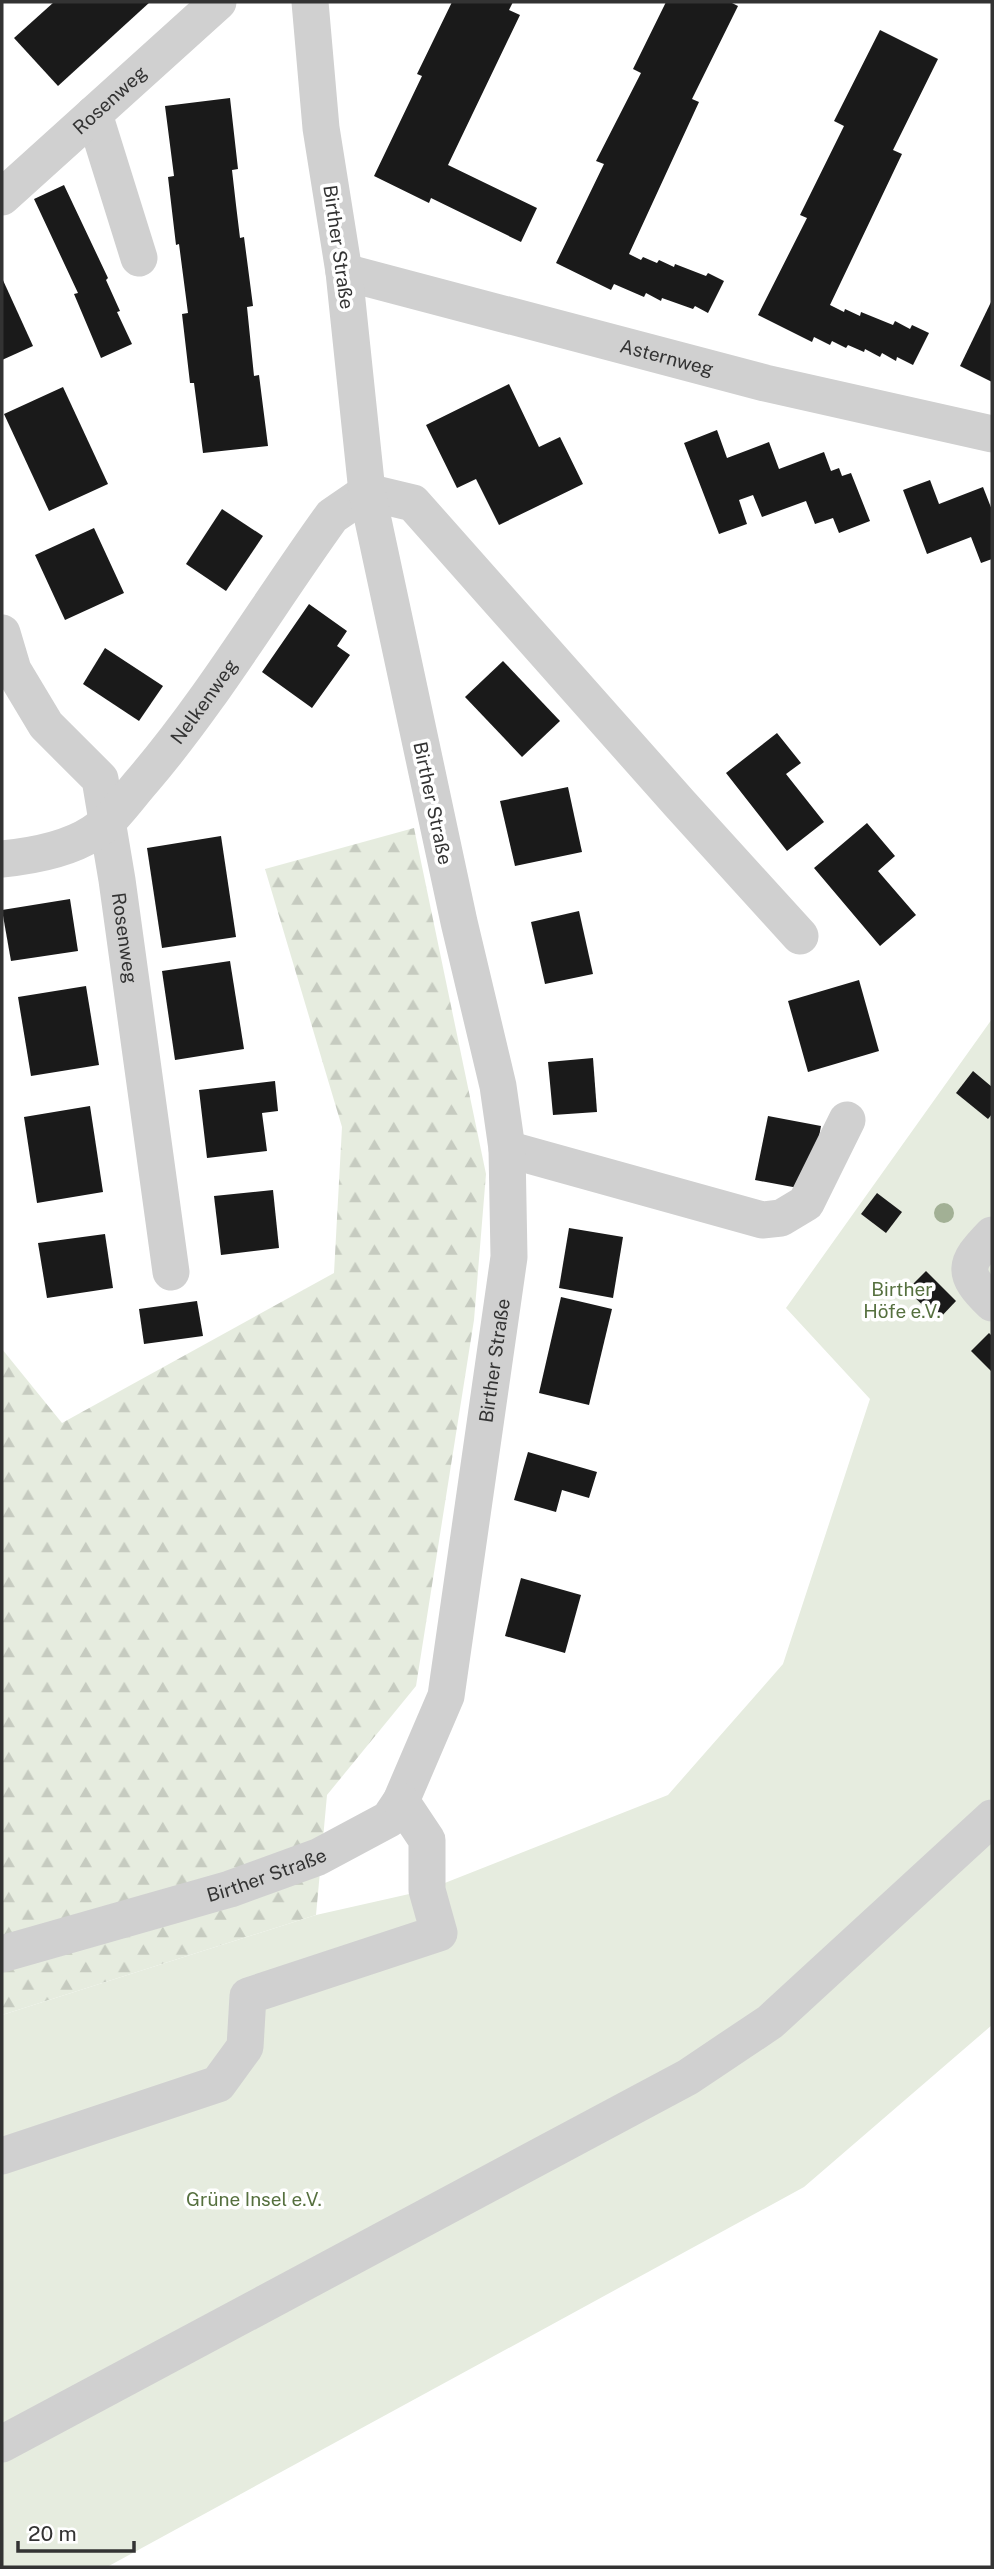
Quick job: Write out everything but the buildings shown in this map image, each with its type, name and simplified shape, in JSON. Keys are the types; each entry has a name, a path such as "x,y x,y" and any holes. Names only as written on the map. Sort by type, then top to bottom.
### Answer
{"street":[{"name":"Rosenweg","path":"2,198 218,2"},
{"name":"Birther Straße","path":"2,1954 230,1889 318,1857 389,1819 401,1801 446,1696 509,1257 507,1149 498,1086 447,868 367,492 344,272 321,128 310,2"},
{"path":"94,114 139,258"},
{"name":"Asternweg","path":"344,272 765,383 992,434"},
{"path":"367,492 413,503 670,794 800,936"},
{"name":"Nelkenweg","path":"2,859 27,856 64,846 93,834 108,820 169,749 332,516 367,492"},
{"name":"Rosenweg","path":"2,633 13,670 46,725 100,779 172,1272"},
{"path":"507,1149 762,1220 781,1218 806,1203 847,1120"},
{"path":"992,1235 973,1255 969,1269 976,1287 992,1303"},
{"path":"2,2155 218,2084 245,2047 248,1996 439,1933 427,1890 427,1840 401,1801"},
{"path":"2,2444 688,2077 770,2022 992,1818"}],"green space":[{"path":"414,828 486,1174 474,1320 416,1686 327,1795 316,1915 2,2015 2,1349 62,1423 334,1273 342,1127 265,869"},
{"name":"Grüne Insel e.V.","path":"992,1019 992,2025 804,2187 107,2567 2,2567 2,2015 316,1915 427,1890 668,1795 783,1664 870,1399 786,1308"}],"park label":[{"name":"Birther Höfe e.V.","path":"902,1300"}]}
